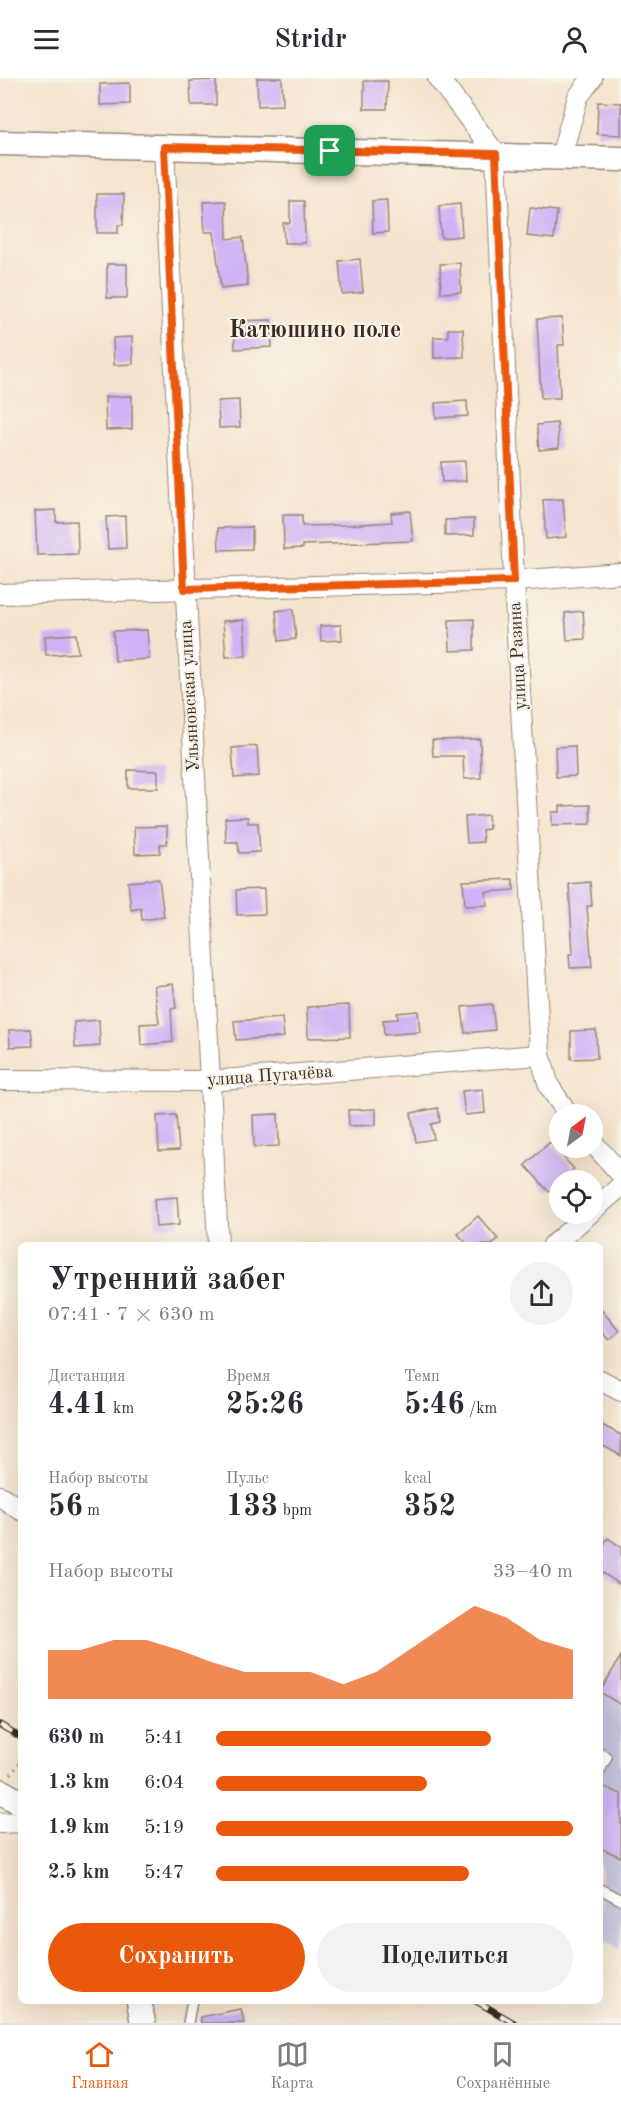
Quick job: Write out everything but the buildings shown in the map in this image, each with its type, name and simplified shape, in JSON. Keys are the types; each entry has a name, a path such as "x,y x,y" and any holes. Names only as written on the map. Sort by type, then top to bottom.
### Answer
{"street":[{"path":"438,78 496,154"},
{"path":"561,156 579,97 592,78"},
{"path":"0,143 621,159"},
{"name":"Ульяновская улица","path":"164,147 208,1081 218,1242"},
{"name":"улица Разина","path":"496,154 514,581 540,1055 549,1086 561,1104"},
{"path":"0,594 514,581 621,573"},
{"name":"улица Пугачёва","path":"0,1080 208,1081 540,1055"},
{"path":"603,1154 621,1174"},
{"path":"603,1202 621,1186"},
{"path":"556,1242 577,1224"},
{"path":"603,1382 621,1391"},
{"path":"0,1496 18,1508"},
{"path":"5,1783 18,1799"},
{"path":"0,1823 18,1822"},
{"path":"139,2004 143,2023"}],"lane":[{"path":"603,1891 621,1900"},
{"path":"189,2023 192,2004"}],"path":[{"path":"5,1783 18,1766"}],"shaded area":[{"path":"621,1656 621,1949 603,1940 603,1684"}],"railway":[{"path":"0,1725 18,1735"},
{"path":"481,2004 514,2023"}],"district":[{"name":"Катюшино поле","path":"315,331"}],"route":[{"path":"164,147 330,151 496,154 514,581 184,589 164,147"}]}
